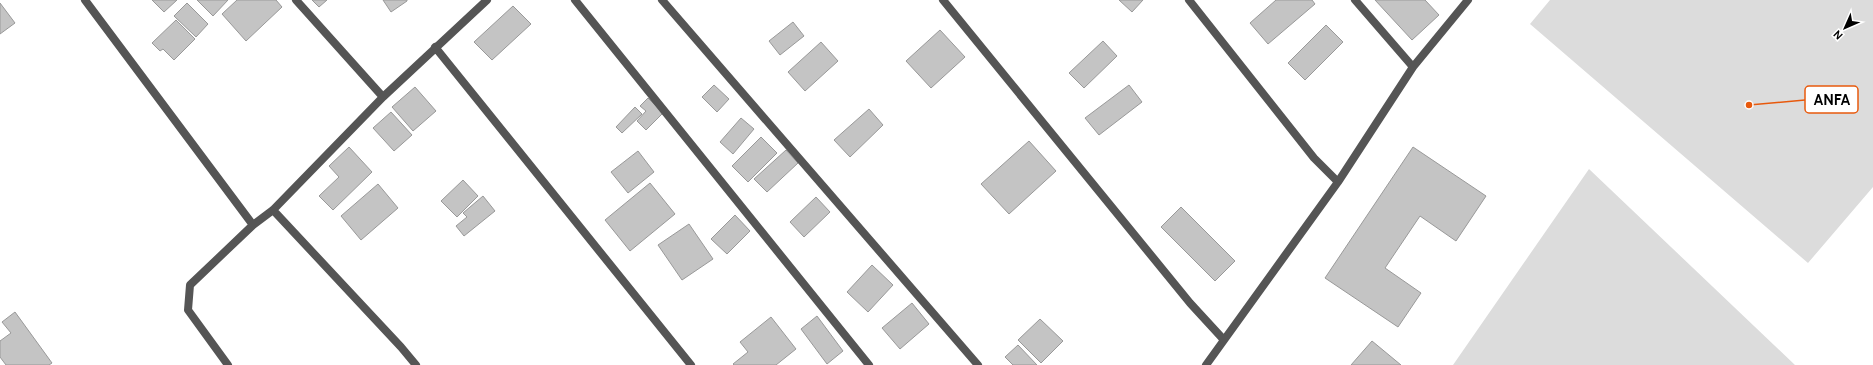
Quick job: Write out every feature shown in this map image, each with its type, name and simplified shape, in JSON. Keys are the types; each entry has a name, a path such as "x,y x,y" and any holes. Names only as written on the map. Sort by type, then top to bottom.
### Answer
{"street":[{"path":"85,0 253,225"},
{"path":"296,0 382,97"},
{"path":"228,365 188,310 190,286 253,225 273,210 382,97 487,0"},
{"path":"575,0 869,365"},
{"path":"662,0 978,365"},
{"path":"943,0 1190,303 1224,340"},
{"path":"1189,0 1314,158 1338,182"},
{"path":"1355,0 1413,67"},
{"path":"1206,365 1338,182 1413,67 1468,0"},
{"path":"435,47 691,365"},
{"path":"273,210 416,365"}],"shaded area":[{"path":"1550,0 1873,0 1873,187 1808,263 1530,24"},
{"path":"1589,169 1795,365 1453,365"}],"building":[{"path":"152,0 177,0 164,12"},
{"path":"197,0 228,0 213,16"},
{"path":"237,0 276,0 282,7 246,41 222,14"},
{"path":"312,0 327,0 319,7"},
{"path":"383,0 407,0 407,1 391,12"},
{"path":"1119,0 1143,0 1132,12"},
{"path":"1276,0 1312,0 1315,4 1268,44 1250,23"},
{"path":"1375,0 1425,0 1439,15 1412,40"},
{"path":"0,3 15,23 0,34"},
{"path":"187,3 208,24 196,37 174,16"},
{"path":"513,6 531,24 492,60 474,42"},
{"path":"176,20 195,39 174,60 163,49 160,51 152,43"},
{"path":"793,22 804,36 780,55 769,41"},
{"path":"1326,25 1343,42 1305,80 1288,63"},
{"path":"940,30 965,57 931,88 906,61"},
{"path":"1103,41 1117,56 1084,88 1069,73"},
{"path":"821,42 838,61 805,91 788,72"},
{"path":"714,85 729,99 717,112 702,97"},
{"path":"1129,85 1142,102 1099,135 1085,118"},
{"path":"415,87 436,111 413,131 392,107"},
{"path":"648,98 663,113 646,130 637,121 646,111 640,106"},
{"path":"635,107 642,114 622,133 616,127"},
{"path":"869,109 883,125 850,157 834,140"},
{"path":"391,112 412,135 394,151 373,128"},
{"path":"741,118 754,129 733,154 720,142"},
{"path":"761,137 777,153 748,182 732,166"},
{"path":"1029,141 1056,171 1009,214 981,184"},
{"path":"349,147 372,172 333,210 319,196 339,177 329,166"},
{"path":"1413,147 1486,196 1456,241 1420,216 1385,268 1421,293 1398,327 1325,278"},
{"path":"786,150 798,163 767,192 754,179"},
{"path":"638,151 654,172 628,193 611,172"},
{"path":"463,180 478,196 457,217 441,201"},
{"path":"650,183 675,214 630,251 605,220"},
{"path":"378,184 398,208 361,240 341,216"},
{"path":"483,196 495,211 464,236 456,226 467,217 463,213"},
{"path":"816,197 830,212 804,237 790,222"},
{"path":"1181,207 1235,261 1215,281 1161,227"},
{"path":"735,215 750,231 727,254 711,239"},
{"path":"689,224 713,259 682,280 658,245"},
{"path":"872,265 893,285 868,312 847,292"},
{"path":"912,303 929,324 900,349 882,328"},
{"path":"15,312 52,363 49,365 6,365 0,357 0,341 11,333 2,322"},
{"path":"817,316 843,351 827,364 801,329"},
{"path":"771,317 796,349 776,365 734,365 733,364 748,352 740,342"},
{"path":"1040,319 1063,341 1041,363 1018,340"},
{"path":"1372,341 1401,365 1351,365"},
{"path":"1018,345 1037,365 1013,365 1005,357"}],"place":[{"name":"ANFA","path":"1749,105"}]}
